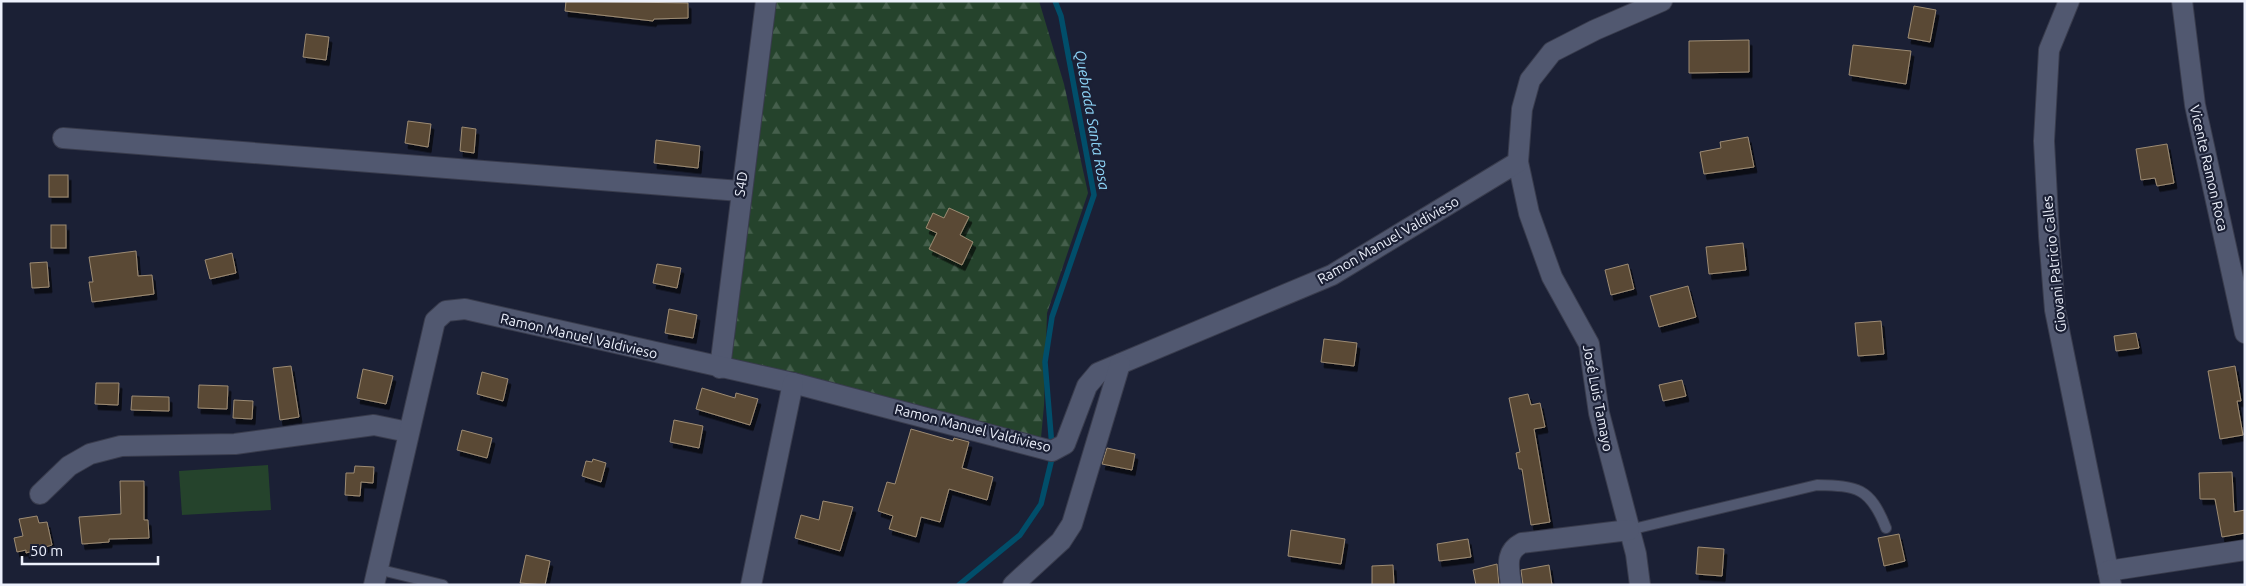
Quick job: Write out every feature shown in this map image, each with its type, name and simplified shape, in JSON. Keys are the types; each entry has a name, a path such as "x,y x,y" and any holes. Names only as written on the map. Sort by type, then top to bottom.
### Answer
{"street":[{"name":"S4D","path":"720,368 740,191 766,1"},
{"path":"1518,162 1522,109 1530,80 1552,52 1662,1"},
{"name":"Giovani Patricio Calles","path":"2069,1 2050,50 2044,141 2049,236 2055,310 2110,578"},
{"name":"Vicente Ramon Roca","path":"2182,1 2195,105 2245,332"},
{"path":"64,138 740,191"},
{"name":"Ramon Manuel Valdivieso","path":"376,577 435,321 446,311 465,309 793,383 1052,450 1065,444 1092,379 1098,373 1332,275 1518,162"},
{"name":"José Luis Tamayo","path":"1518,162 1529,214 1552,277 1589,344 1599,413 1636,554 1640,585"},
{"path":"1012,585 1061,541 1072,524 1120,364"},
{"path":"751,585 793,383"},
{"path":"40,494 69,466 90,454 120,446 235,444 374,425 408,432"},
{"path":"1511,585 1508,560 1510,552 1522,543 1629,530"},
{"path":"2110,578 2245,550"}],"lane":[{"path":"1629,530 1817,485 1848,486 1867,495 1879,510 1886,528"},
{"path":"376,577 443,585"}],"green space":[{"path":"768,1 1039,1 1064,84 1088,193 1047,313 1041,438 730,361"},
{"path":"268,465 271,510 182,515 179,471"}],"building":[{"path":"566,1 688,3 688,18 654,19 653,21 565,11"},
{"path":"1914,6 1936,10 1930,42 1908,38"},
{"path":"306,34 329,37 326,60 303,57"},
{"path":"1749,40 1749,72 1689,73 1689,41"},
{"path":"1853,45 1911,51 1906,84 1849,75"},
{"path":"408,121 431,124 428,147 405,143"},
{"path":"462,127 476,129 474,153 460,151"},
{"path":"1748,137 1754,167 1704,174 1700,152 1721,148 1720,142"},
{"path":"656,140 700,146 698,168 654,163"},
{"path":"2167,144 2174,183 2157,186 2155,178 2141,180 2136,149"},
{"path":"49,175 68,175 68,197 49,197"},
{"path":"949,208 969,217 960,235 973,242 962,265 929,249 937,233 926,228 933,213 944,218"},
{"path":"51,225 66,225 66,248 51,248"},
{"path":"1743,243 1746,270 1709,274 1706,247"},
{"path":"136,251 138,276 152,275 154,294 92,302 89,282 93,282 89,257"},
{"path":"232,253 236,273 210,279 205,260"},
{"path":"47,262 49,287 32,288 30,263"},
{"path":"657,264 681,268 677,288 653,283"},
{"path":"1628,264 1634,289 1611,295 1605,270"},
{"path":"1688,286 1696,317 1659,327 1650,296"},
{"path":"669,309 697,315 693,338 665,333"},
{"path":"1881,321 1884,354 1858,356 1855,323"},
{"path":"2136,333 2139,348 2116,351 2114,336"},
{"path":"1324,339 1357,343 1354,366 1321,362"},
{"path":"291,366 299,417 280,420 273,368"},
{"path":"2235,366 2241,401 2237,401 2243,435 2220,439 2208,371"},
{"path":"363,369 393,376 386,404 357,398"},
{"path":"482,372 508,379 503,401 477,394"},
{"path":"1682,380 1686,396 1663,401 1659,385"},
{"path":"96,383 119,383 118,405 95,404"},
{"path":"199,385 228,386 227,409 198,408"},
{"path":"702,388 735,398 736,393 758,399 750,425 696,409"},
{"path":"1528,394 1531,405 1540,403 1545,427 1534,429 1550,522 1531,525 1522,469 1519,469 1516,453 1520,452 1509,398"},
{"path":"132,396 169,397 169,411 131,410"},
{"path":"234,400 253,401 252,419 233,418"},
{"path":"674,420 703,426 699,448 670,442"},
{"path":"911,429 953,441 954,438 969,442 962,468 993,477 987,500 949,489 940,522 921,517 916,537 889,529 893,516 878,511 887,482 895,484"},
{"path":"462,430 492,438 487,458 457,450"},
{"path":"1107,448 1135,454 1132,470 1102,464"},
{"path":"593,459 606,463 601,482 582,476 586,461 592,462"},
{"path":"355,466 374,467 373,483 361,482 360,496 345,495 346,473 354,473"},
{"path":"2232,472 2234,512 2245,510 2245,533 2222,537 2215,499 2200,499 2199,473"},
{"path":"120,481 144,481 144,520 148,520 149,538 109,539 109,542 82,544 79,517 121,514"},
{"path":"823,501 853,507 840,551 795,538 801,515 819,520"},
{"path":"37,516 39,523 47,522 52,545 26,553 26,550 17,552 14,538 23,536 19,519"},
{"path":"1291,530 1345,539 1341,564 1288,556"},
{"path":"1899,534 1905,561 1884,566 1878,538"},
{"path":"1468,539 1471,557 1439,561 1437,544"},
{"path":"1698,547 1724,549 1722,576 1696,574"},
{"path":"526,555 550,561 545,585 520,583"},
{"path":"1497,564 1499,585 1476,585 1473,570"},
{"path":"1393,565 1394,585 1372,585 1372,566"},
{"path":"1549,565 1552,585 1523,585 1521,570"}],"waterway":[{"name":"Quebrada Santa Rosa","path":"1052,447 1045,362 1052,317 1094,195 1061,16 1055,1"},
{"name":"Quebrada Santa Rosa","path":"959,585 1020,535 1041,504 1053,454"}]}
